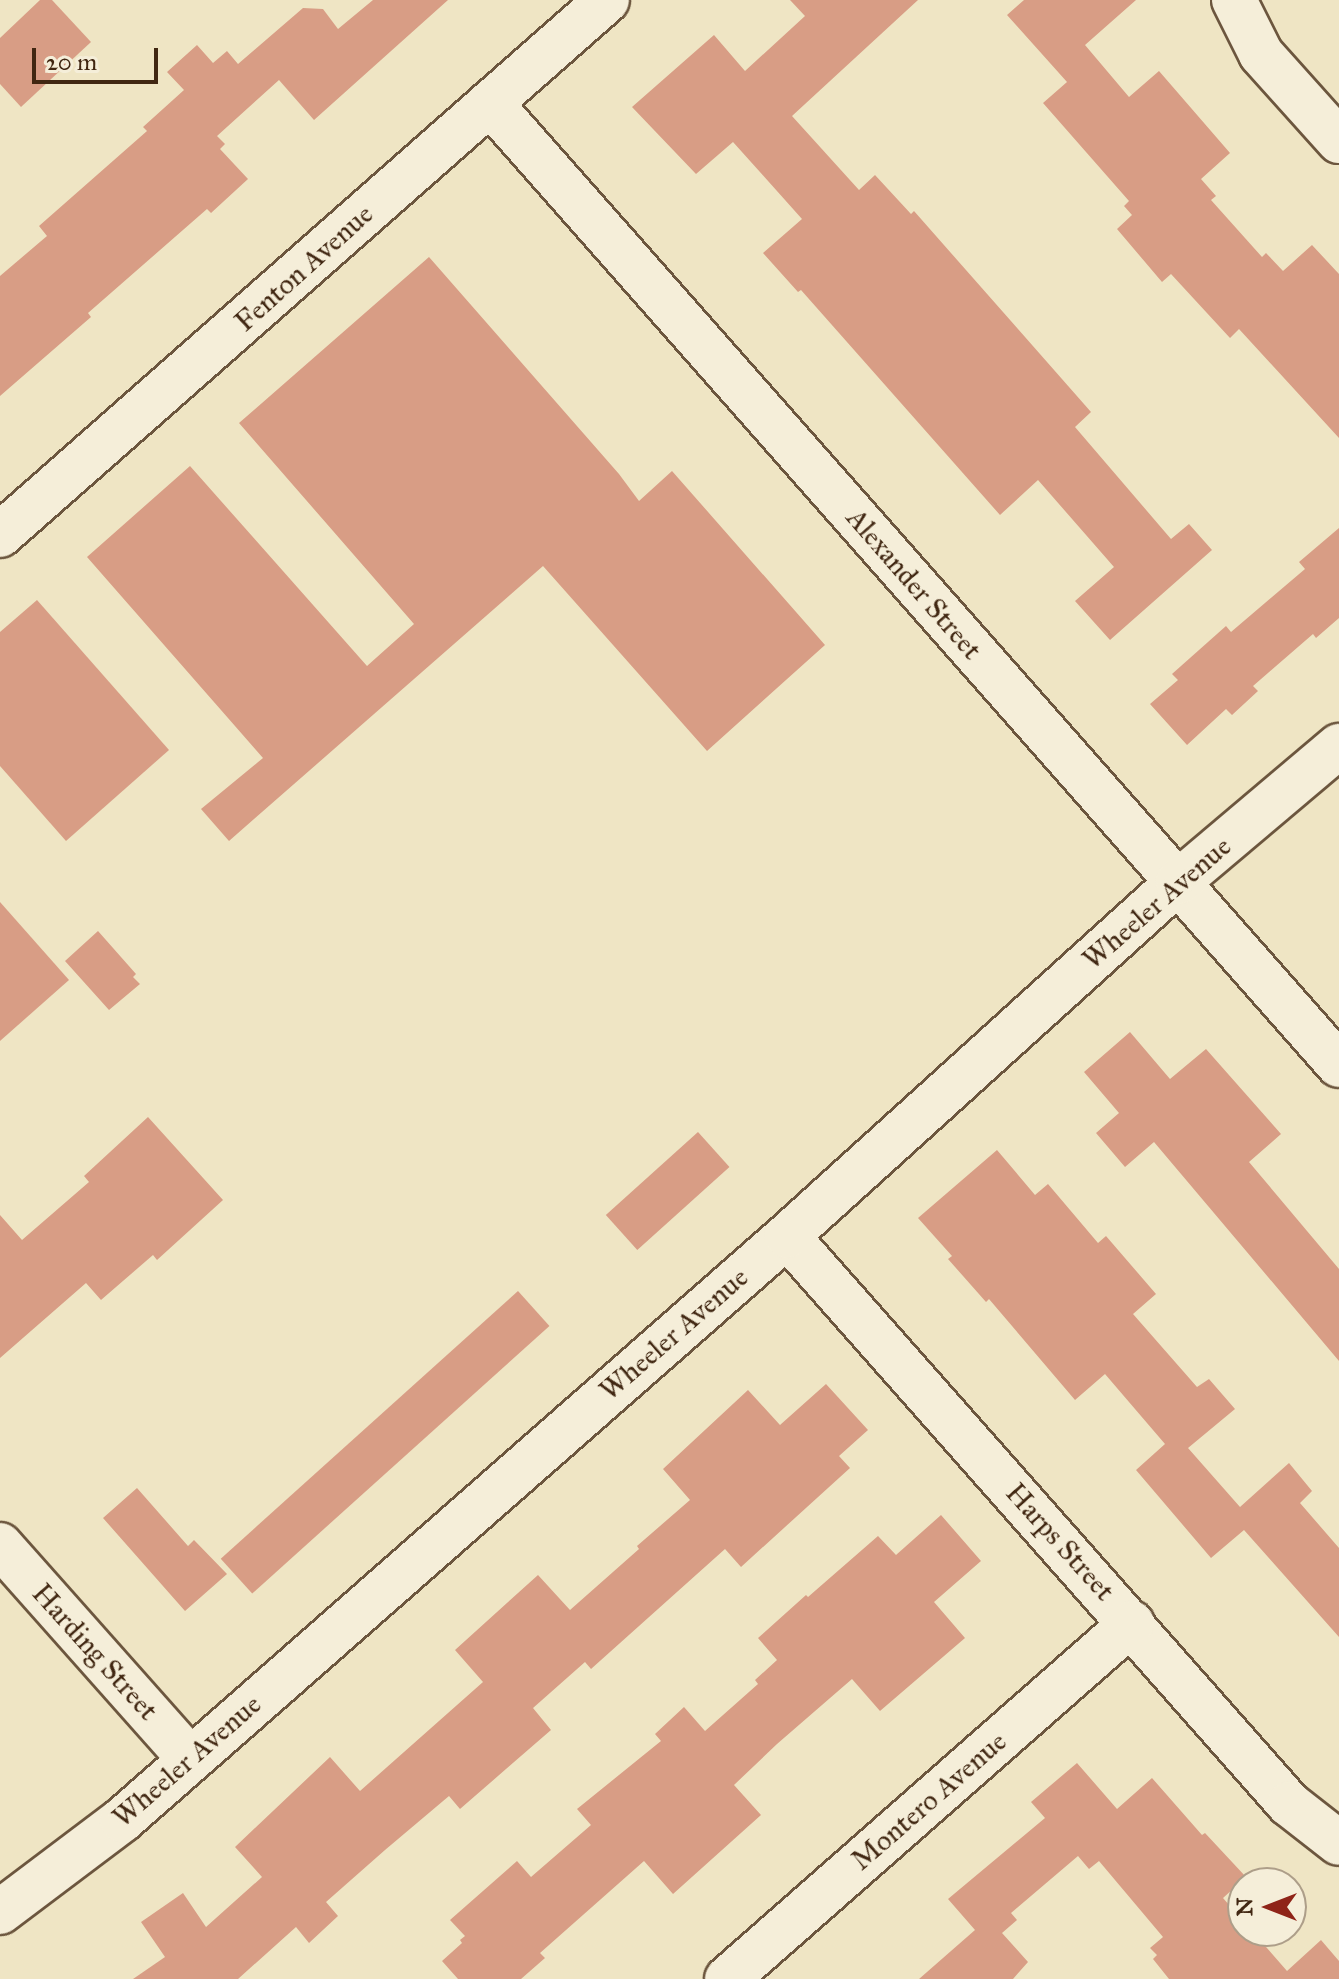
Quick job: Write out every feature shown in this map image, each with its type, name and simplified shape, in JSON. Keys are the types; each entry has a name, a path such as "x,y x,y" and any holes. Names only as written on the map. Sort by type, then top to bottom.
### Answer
{"street":[{"name":"Fenton Avenue","path":"0,535 607,0"},
{"path":"1234,0 1261,54 1339,141"},
{"name":"Alexander Street","path":"490,103 1339,1065"},
{"name":"Wheeler Avenue","path":"0,1912 122,1820 787,1236 1178,882 1339,746"},
{"name":"Harps Street","path":"787,1236 1289,1804 1339,1843"},
{"name":"Harding Street","path":"0,1545 190,1759"},
{"name":"Montero Avenue","path":"727,1979 1132,1623"}],"building":[{"path":"40,0 52,0 91,42 21,107 0,84 0,38"},
{"path":"373,0 448,0 314,120 279,80 217,136 225,144 220,149 248,179 211,213 207,209 88,313 91,317 0,396 0,276 47,236 39,226 147,131 143,127 184,90 167,72 197,45 213,63 227,51 238,64 303,8 323,9 338,29"},
{"path":"790,0 918,0 792,116 859,190 875,175 911,214 914,211 1091,412 1075,427 1171,539 1189,524 1212,550 1110,640 1075,601 1114,567 1038,480 1000,515 801,290 798,292 763,253 802,219 733,142 696,174 632,107 714,35 745,71 805,16"},
{"path":"1024,0 1136,0 1085,45 1129,97 1159,71 1230,153 1201,179 1216,196 1211,200 1262,257 1266,253 1283,271 1312,245 1339,274 1339,438 1239,329 1230,338 1171,274 1162,282 1117,229 1132,215 1124,206 1129,201 1043,103 1067,82 1007,15"},
{"path":"429,257 619,474 639,501 672,471 825,645 707,751 543,566 229,841 201,809 263,758 87,557 190,466 367,666 414,624 239,423"},
{"path":"1339,528 1339,618 1316,638 1313,634 1253,686 1258,691 1232,715 1226,709 1187,745 1150,704 1178,680 1172,674 1226,626 1231,632 1305,569 1299,562"},
{"path":"37,600 169,750 66,841 0,766 0,632"},
{"path":"0,902 69,980 0,1041"},
{"path":"98,931 136,974 133,977 140,984 109,1010 65,961"},
{"path":"1130,1032 1170,1079 1206,1049 1281,1134 1249,1162 1339,1269 1339,1361 1154,1142 1125,1167 1096,1133 1119,1113 1084,1072"},
{"path":"148,1117 223,1200 157,1260 153,1255 101,1300 86,1283 0,1358 0,1215 22,1240 89,1182 84,1176"},
{"path":"698,1132 729,1167 637,1250 606,1215"},
{"path":"997,1150 1035,1195 1048,1184 1098,1243 1106,1236 1156,1294 1133,1314 1197,1387 1209,1379 1235,1409 1188,1448 1240,1507 1289,1463 1312,1491 1300,1503 1339,1548 1339,1637 1244,1530 1211,1558 1136,1470 1165,1444 1105,1374 1075,1400 989,1299 986,1302 948,1259 952,1256 918,1218"},
{"path":"518,1291 549,1326 252,1594 221,1559"},
{"path":"826,1384 868,1430 839,1456 850,1468 741,1567 725,1549 591,1669 585,1662 533,1708 551,1730 460,1809 449,1796 385,1850 326,1902 338,1916 309,1943 296,1927 238,1979 133,1979 165,1957 141,1922 183,1893 206,1927 262,1877 235,1847 330,1757 360,1791 483,1682 455,1650 538,1575 570,1610 639,1549 637,1546 690,1500 663,1469 748,1390 780,1425"},
{"path":"137,1488 188,1546 194,1540 227,1574 185,1611 103,1518"},
{"path":"941,1515 981,1561 934,1602 965,1638 880,1711 852,1679 777,1744 734,1785 761,1815 673,1894 644,1861 540,1953 545,1958 521,1979 458,1979 442,1961 462,1943 460,1940 465,1936 450,1920 517,1861 531,1877 591,1825 577,1809 661,1741 655,1734 684,1707 705,1731 758,1684 755,1680 777,1660 758,1638 806,1595 808,1597 878,1536 896,1555"},
{"path":"1077,1763 1117,1809 1152,1778 1202,1835 1205,1833 1237,1867 1227,1867 1227,1894 1223,1898 1227,1903 1227,1947 1266,1947 1287,1971 1321,1940 1339,1961 1339,1979 1169,1979 1153,1959 1157,1955 1150,1948 1163,1937 1099,1861 1089,1869 1078,1856 1011,1913 1017,1920 1002,1933 1028,1962 1013,1979 919,1979 975,1930 948,1899 1045,1818 1031,1802"}]}
